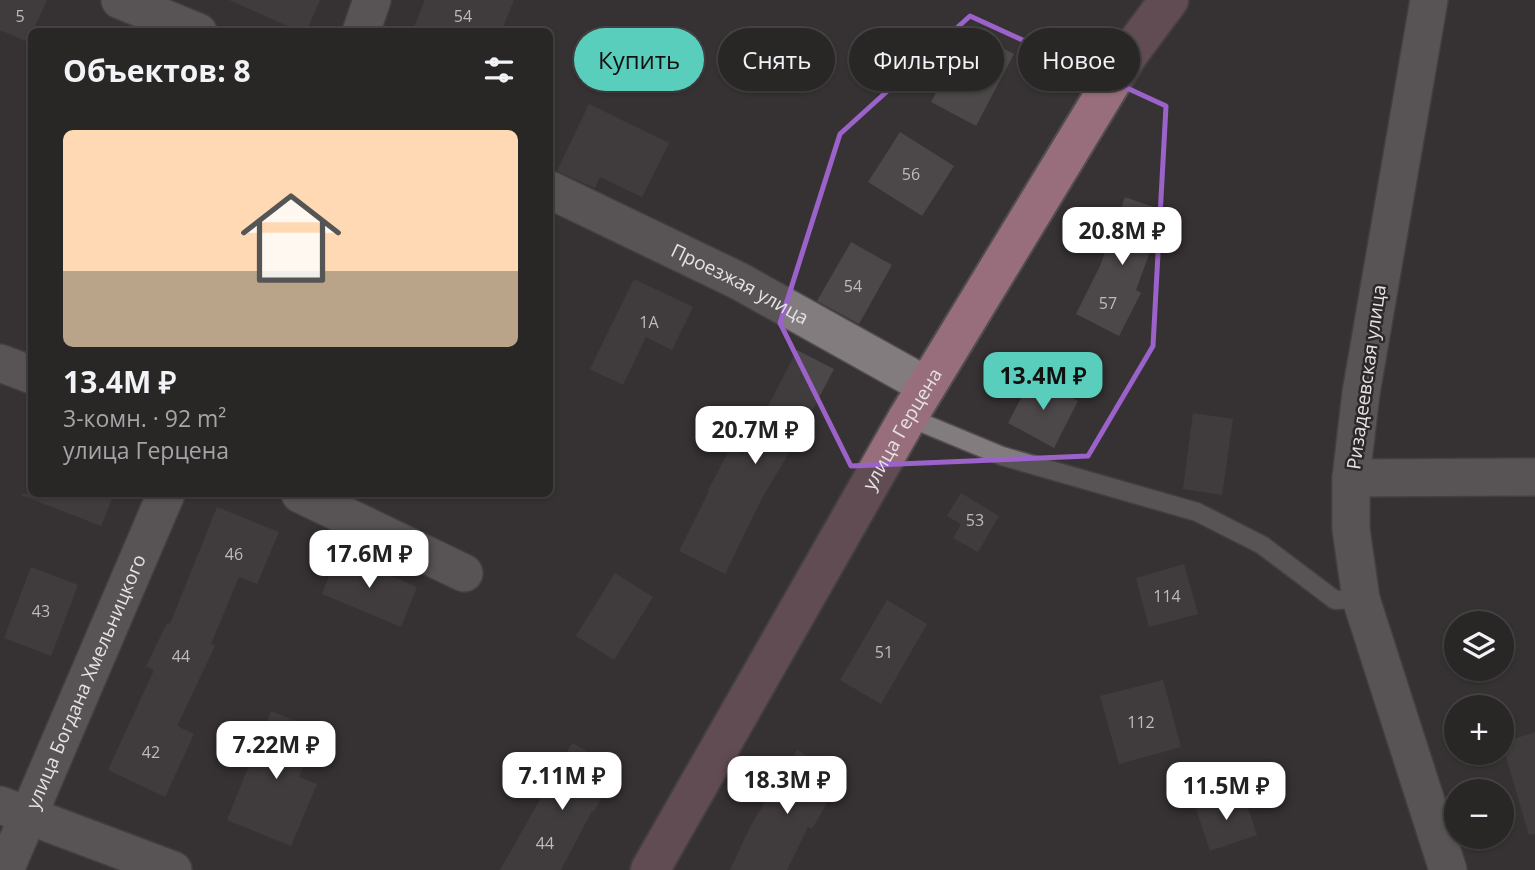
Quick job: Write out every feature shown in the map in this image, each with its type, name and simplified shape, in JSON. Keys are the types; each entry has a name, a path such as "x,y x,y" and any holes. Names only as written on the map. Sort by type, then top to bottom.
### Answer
{"street":[{"path":"120,0 188,28"},
{"path":"362,28 372,0"},
{"name":"улица Герцена","path":"650,870 917,401 1128,55 1170,0"},
{"name":"Ризадеевская улица","path":"1429,0 1361,393 1351,478 1351,529 1361,599 1448,870"},
{"name":"Проезжая улица","path":"553,191 739,281 917,401"},
{"path":"0,363 28,374"},
{"path":"1351,478 1535,477"},
{"name":"улица Богдана Хмельницкого","path":"5,870 13,811 165,497"},
{"path":"306,497 464,573"},
{"path":"13,811 173,870"}],"lane":[{"path":"917,401 1002,456 1197,512 1262,545 1335,600 1361,599"}],"highlighted area":[{"path":"970,16 1166,106 1153,346 1088,456 851,466 780,323 840,134"}],"building":[{"path":"0,0 47,0 34,28 28,28 28,42 0,30"},
{"path":"229,0 320,0 308,28 292,28"},
{"path":"425,0 514,0 503,28 414,28"},
{"path":"1004,49 1014,54 1004,73"},
{"path":"937,91 994,91 976,126 931,102"},
{"path":"589,104 669,143 642,197 600,177 595,188 557,171"},
{"path":"900,132 954,166 922,216 868,182"},
{"path":"1125,197 1165,211 1136,290 1141,293 1119,336 1076,314 1100,266"},
{"path":"851,242 892,265 859,324 817,301"},
{"path":"634,279 693,307 672,350 646,337 623,385 590,369"},
{"path":"797,350 834,369 761,500 725,574 679,551 730,449 743,455"},
{"path":"1032,377 1078,401 1054,448 1008,423"},
{"path":"1193,413 1233,419 1222,495 1183,489"},
{"path":"961,493 999,516 978,552 953,538 961,524 947,516"},
{"path":"28,494 28,497 113,497 101,526 21,495"},
{"path":"217,507 279,532 257,584 239,577 211,644 215,646 177,726 194,734 165,797 108,770 154,670 146,666 167,623 170,624"},
{"path":"338,554 417,587 401,627 322,594"},
{"path":"1184,564 1198,614 1149,627 1136,578"},
{"path":"31,567 78,585 51,656 4,638"},
{"path":"615,573 653,597 614,660 576,636"},
{"path":"887,600 927,624 881,704 840,680"},
{"path":"1163,680 1181,747 1119,764 1100,696"},
{"path":"271,711 318,730 299,777 317,784 291,846 227,820"},
{"path":"1535,732 1535,834 1529,835 1508,765 1514,765 1514,739"},
{"path":"572,743 618,768 594,812 592,811 561,870 500,870"},
{"path":"797,750 842,777 812,829 808,827 787,870 730,870 751,825"},
{"path":"1243,793 1257,835 1210,851 1196,809"}]}
